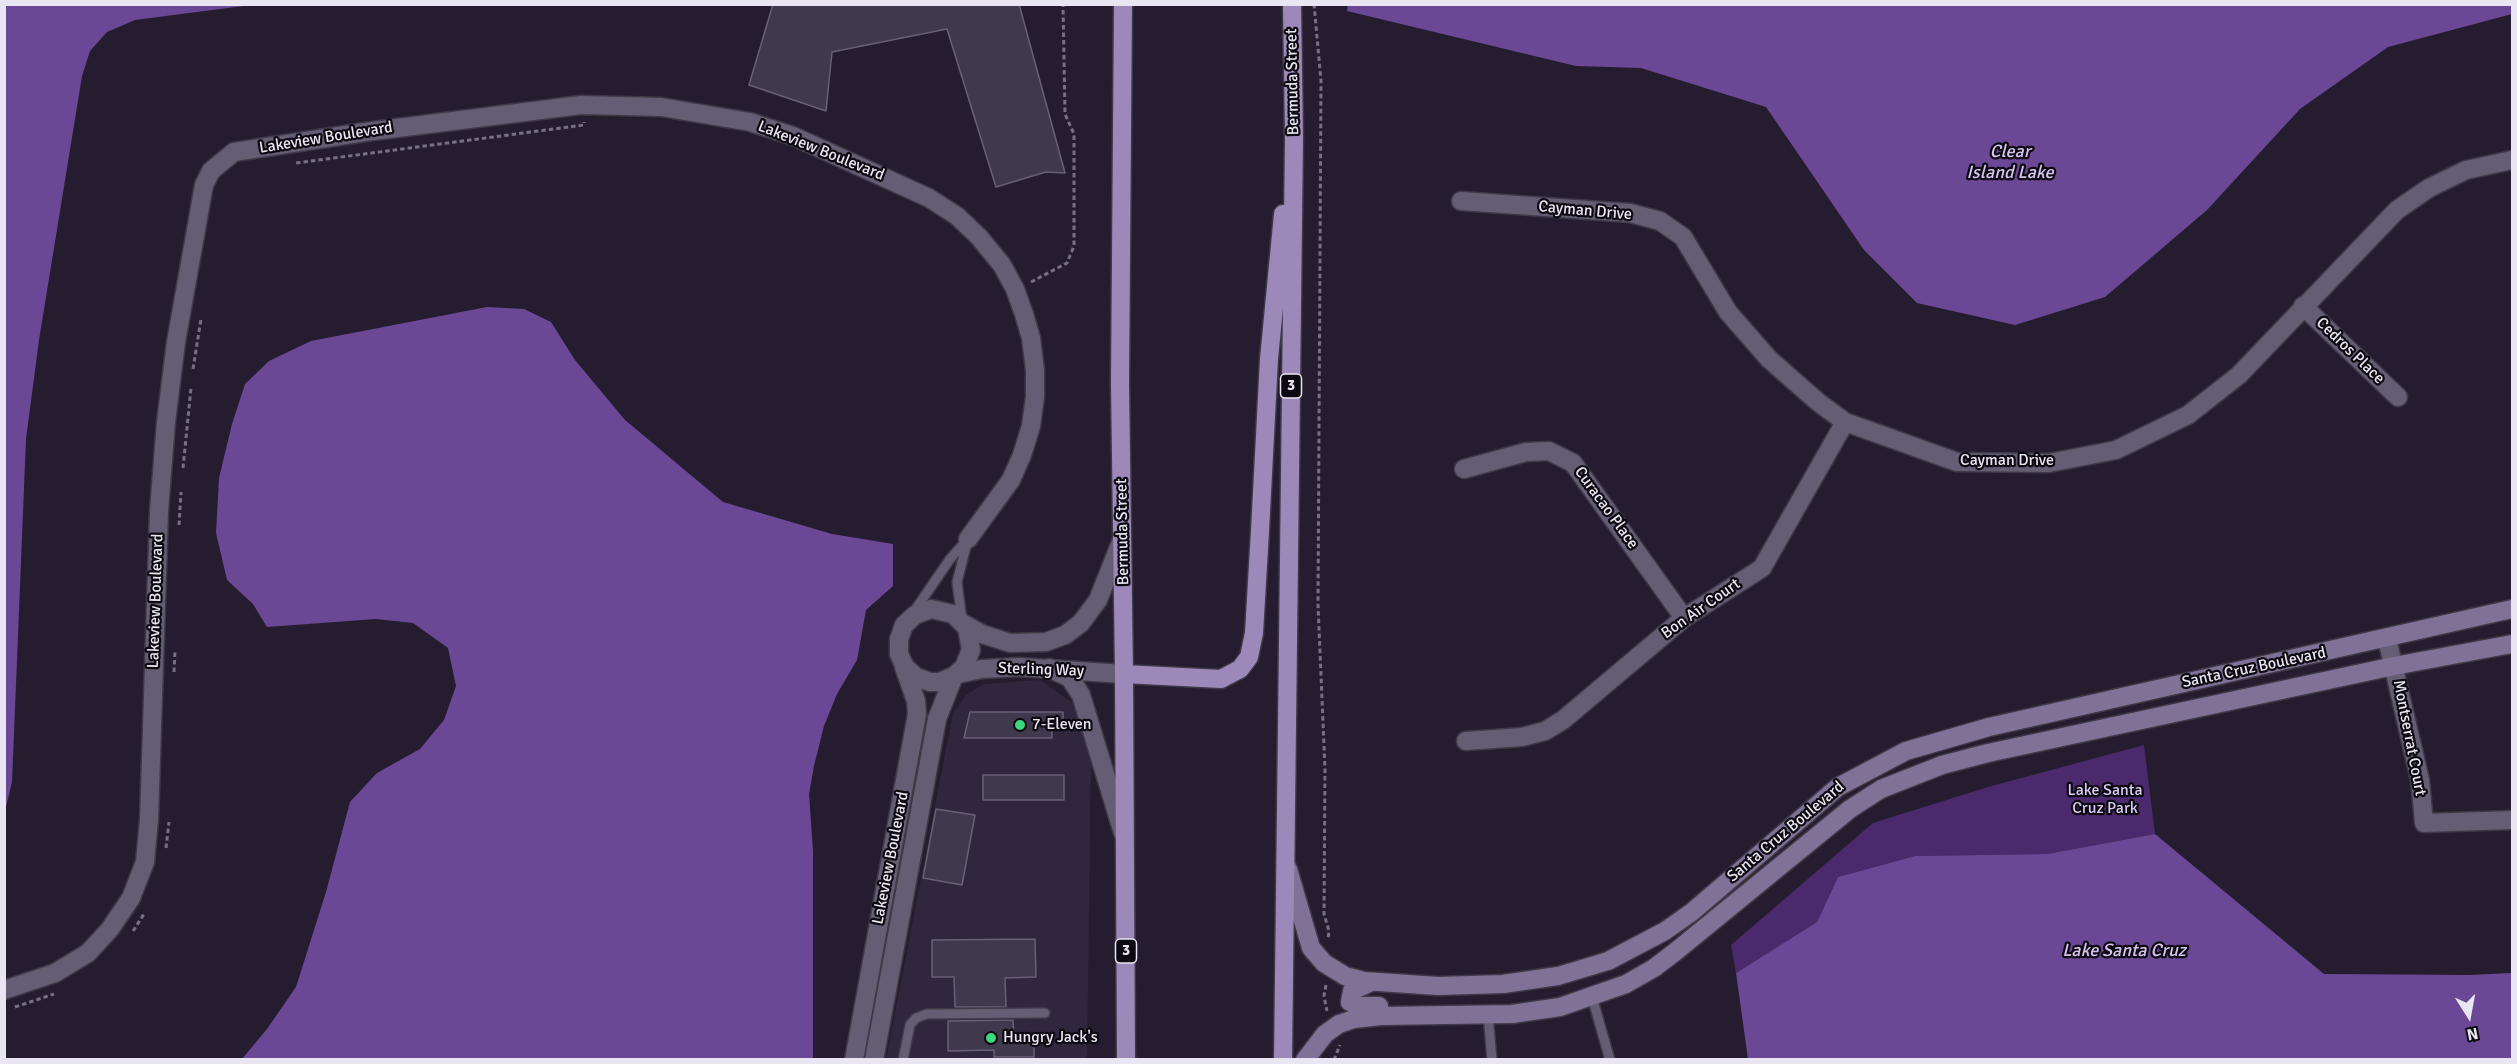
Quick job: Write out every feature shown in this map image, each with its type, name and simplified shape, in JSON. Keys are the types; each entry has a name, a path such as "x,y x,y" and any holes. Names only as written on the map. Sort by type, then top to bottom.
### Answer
{"main road":[{"name":"Bermuda Street","path":"1123,4 1120,383 1126,843 1126,1059"},
{"name":"Bermuda Street","path":"1283,1059 1294,138 1292,4"},
{"path":"1124,674 1204,680 1221,679 1240,669 1251,650 1269,359 1278,254 1294,138"}],"street":[{"name":"Lakeview Boulevard","path":"4,990 55,973 88,953 110,929 131,898 145,862 149,820 156,575 166,422 176,342 200,201 211,171 234,152 365,132 581,105 661,107 750,122 793,136 910,189 957,216 987,246 1002,265 1015,289 1030,338 1035,370 1035,398 1031,426 1011,480 968,539"},
{"name":"Cayman Drive","path":"1461,201 1630,213 1660,221 1683,237 1728,312 1769,359 1818,402 1845,422 1957,462 2049,463 2116,450 2188,415 2239,375 2397,210 2429,188 2466,170 2512,160"},
{"name":"Cedros Place","path":"2303,306 2398,397"},
{"name":"Bon Air Court","path":"1467,741 1522,737 1545,731 1563,720 1684,618 1762,568 1845,422"},
{"name":"Curacao Place","path":"1464,469 1526,452 1549,451 1573,463 1684,618"},
{"name":"Sterling Way","path":"963,622 982,634 1010,643 1046,642 1065,635 1081,623 1098,600 1123,536"},
{"path":"937,609 953,614 963,622 970,636 971,650 966,663 956,675 940,682 920,679 908,670 900,658 899,639 907,622 920,612 937,609"},
{"name":"Santa Cruz Boulevard","path":"1285,859 1312,951 1340,974 1371,982 1432,986 1482,985 1540,979 1583,970 1608,961 1665,932 1692,912 1838,787 1906,751 1989,727 2512,609"},
{"name":"Montserrat Court","path":"2387,639 2420,780 2424,823 2512,820"},
{"name":"Santa Cruz Boulevard","path":"1305,1059 1325,1034 1349,1020 1368,1017 1488,1015 1560,1007 1626,984 1654,968 1850,809 1881,789 1907,777 1988,753 2394,666 2512,644"},
{"name":"Lakeview Boulevard","path":"854,1059 910,755 917,705 900,658"},
{"name":"Sterling Way","path":"956,675 1001,667 1124,674"},
{"path":"1049,668 1072,681 1083,700 1126,843"},
{"name":"Lakeview Boulevard","path":"874,1059 939,712 956,675"},
{"path":"910,755 927,778"},
{"path":"881,910 901,914"},
{"path":"1583,970 1593,997"},
{"path":"1371,982 1352,991 1349,999 1352,1004 1432,1006 1467,1014"}],"lane":[{"path":"907,622 950,559 968,539"},
{"path":"963,622 957,582 968,539"},
{"path":"1593,997 1610,1059"},
{"path":"903,1059 910,1025 916,1018 927,1014 1045,1013"},
{"path":"1488,1015 1492,1059"}],"path":[{"path":"1015,289 1045,277 1067,263 1074,246 1074,134 1065,114 1063,4"},
{"path":"1314,4 1321,81 1318,605 1325,769 1324,914 1329,931 1328,949"},
{"path":"290,164 584,125 581,105"},
{"path":"182,471 201,314"},
{"path":"178,535 181,481"},
{"path":"174,679 175,645"},
{"path":"166,851 169,820"},
{"path":"131,934 146,910"},
{"path":"1328,974 1324,996 1328,1013"},
{"path":"11,1008 30,1004 60,992"},
{"path":"1335,1059 1339,1052 1340,1040"}],"shaded area":[{"path":"1040,680 1071,702 1082,723 1091,762 1087,1059 886,1060 953,713 966,695 984,684"}],"green space":[{"name":"Lake Santa Cruz Park","path":"2144,745 2155,834 2047,854 1915,856 1838,877 1817,922 1736,973 1731,945 1873,823 1988,787"}],"water":[{"path":"5,4 251,5 135,20 107,32 90,51 82,76 39,340 26,439 12,782 5,811"},
{"name":"Clear Island Lake","path":"1348,4 2512,4 2512,14 2388,47 2300,109 2207,210 2105,297 2015,325 1917,303 1864,250 1766,107 1641,68 1576,66 1347,11"},
{"path":"487,307 524,309 551,322 575,360 625,420 723,502 832,534 893,544 893,586 866,610 857,660 837,694 824,726 809,794 813,851 813,1059 242,1059 267,1029 296,987 326,892 350,802 377,773 420,749 444,720 456,686 448,648 413,623 376,619 267,627 253,604 227,580 216,533 219,478 232,424 245,384 269,361 311,341"},
{"name":"Lake Santa Cruz","path":"2155,834 2324,974 2512,973 2512,1059 1748,1059 1736,973 1817,922 1838,877 1915,856 2047,854"}],"building":[{"path":"773,4 1019,4 1065,173 1046,172 996,187 947,29 832,52 826,111 749,85"},
{"path":"970,712 1063,712 1063,728 1052,728 1052,738 964,738"},
{"path":"983,775 1064,775 1064,800 983,800"},
{"path":"936,809 975,815 962,885 923,878"},
{"path":"1035,939 1036,977 1005,978 1006,1007 955,1007 954,977 932,977 932,940"},
{"path":"1013,1020 1014,1035 1034,1035 1034,1057 994,1057 994,1050 948,1051 948,1021"}],"place":[{"name":"7-Eleven","path":"1020,725"},
{"name":"Hungry Jack's","path":"991,1038"}]}
